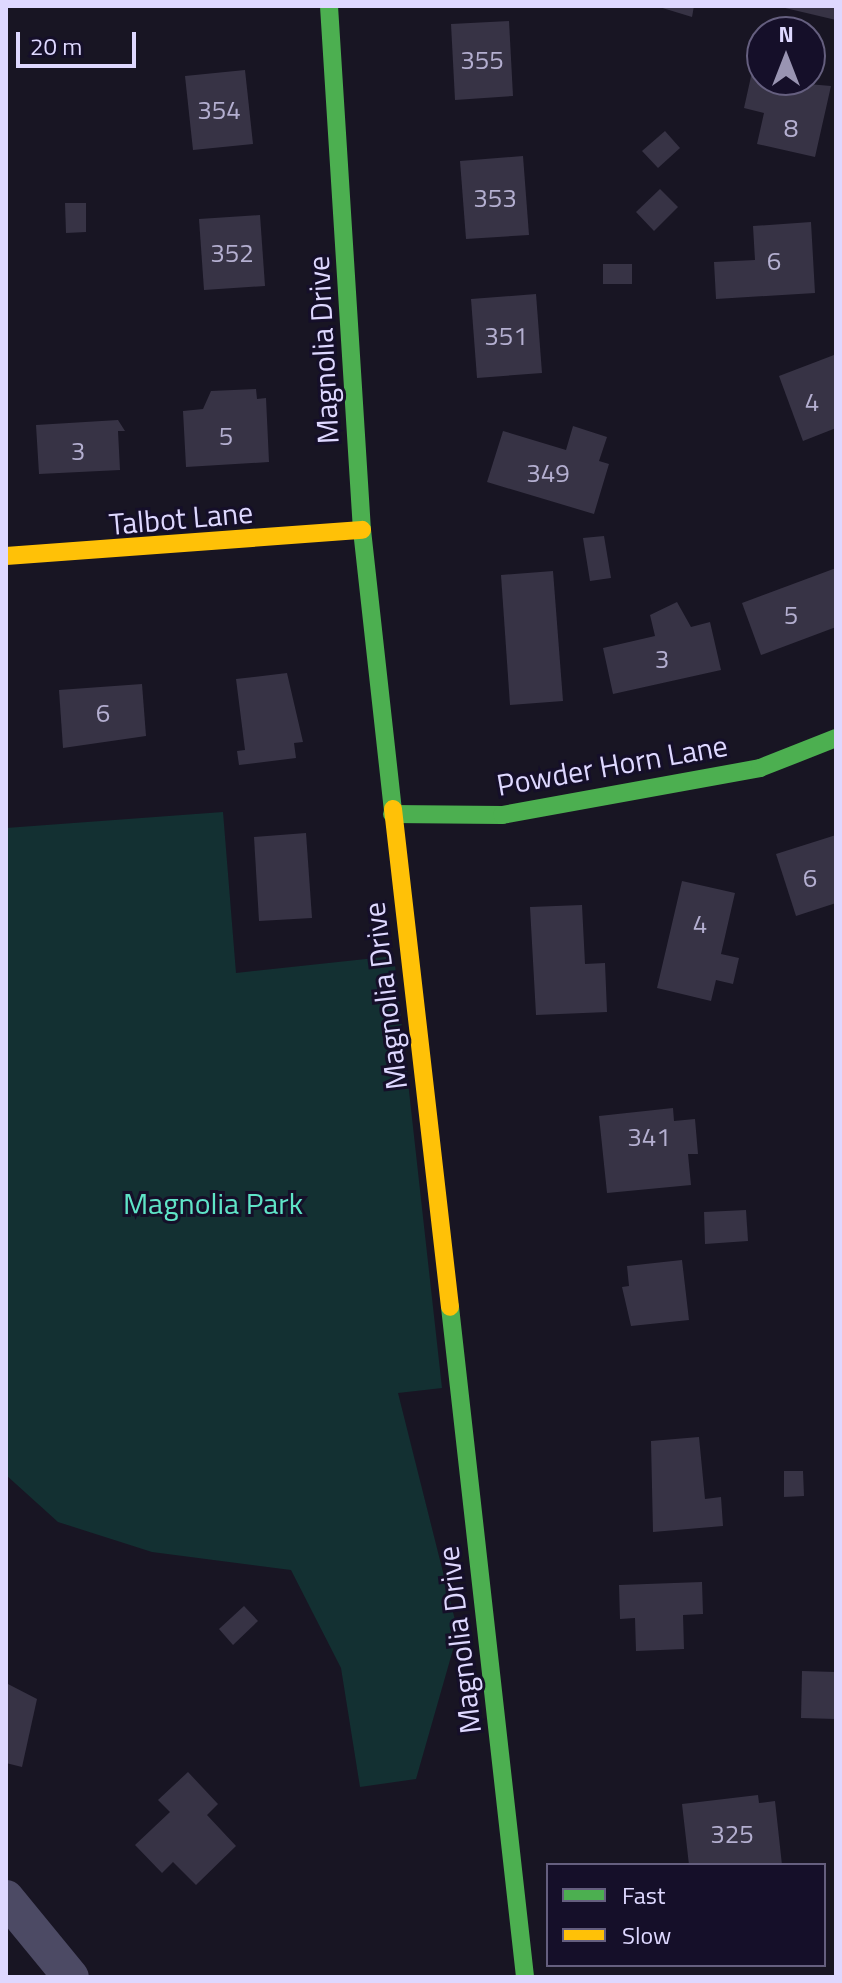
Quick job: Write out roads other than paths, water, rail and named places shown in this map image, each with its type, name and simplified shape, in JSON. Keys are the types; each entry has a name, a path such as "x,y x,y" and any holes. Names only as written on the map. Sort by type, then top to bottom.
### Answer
{"street":[{"name":"Magnolia Drive","path":"329,6 362,530 525,1977"},
{"name":"Talbot Lane","path":"6,556 362,530"},
{"name":"Powder Horn Lane","path":"392,814 502,815 760,768 836,738"},
{"path":"6,1898 71,1977"}],"park label":[{"name":"Magnolia Park","path":"213,1203"}]}
